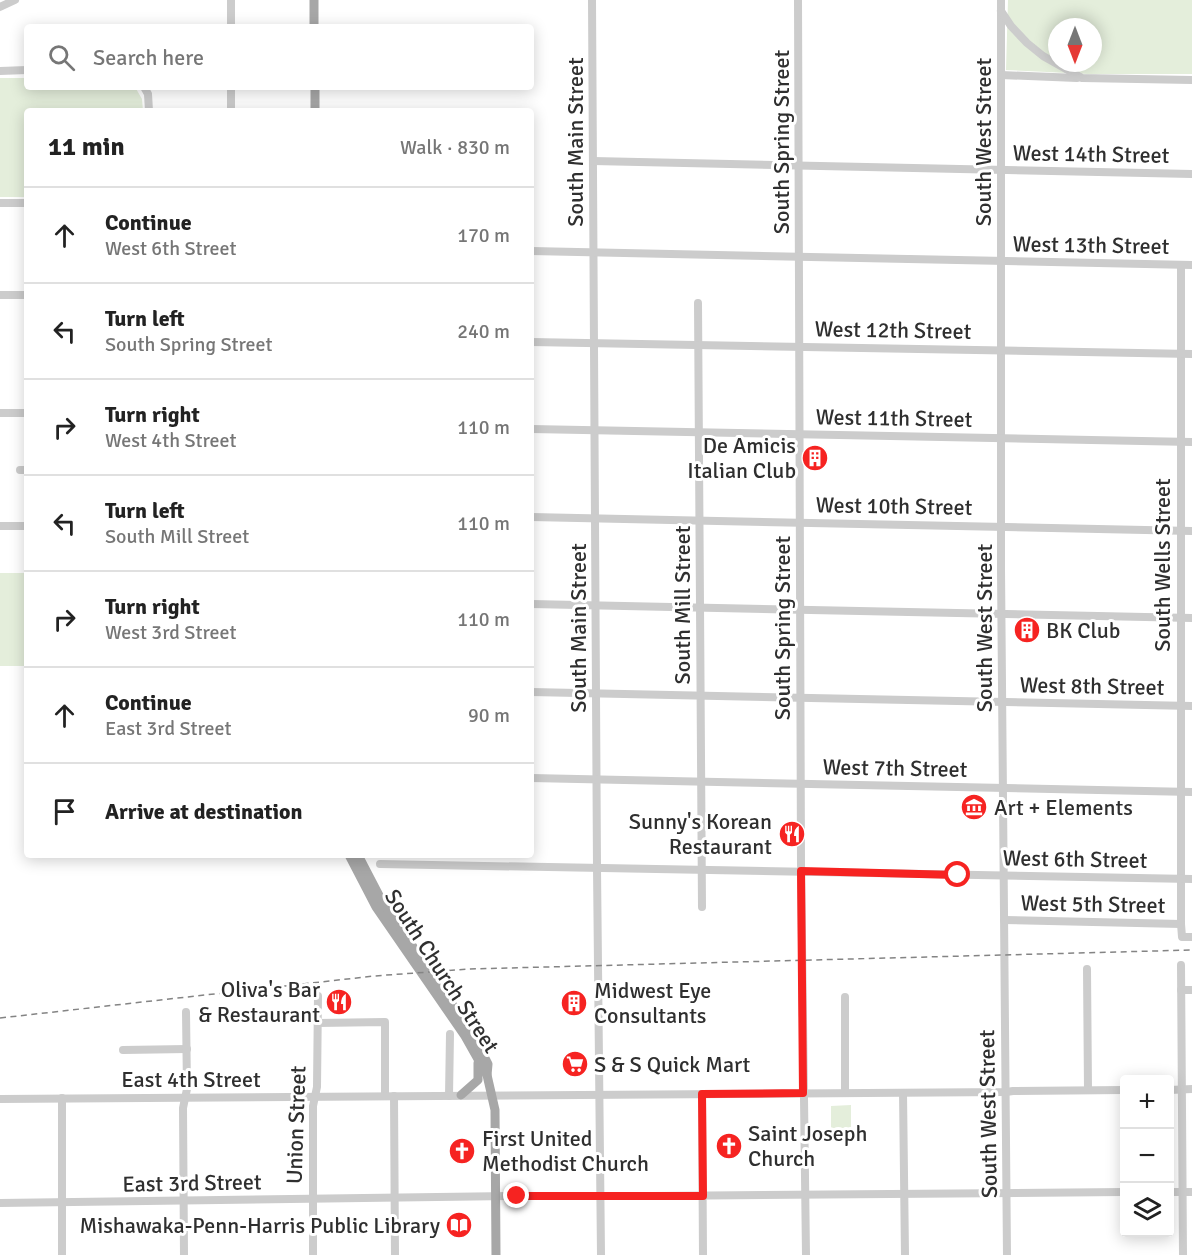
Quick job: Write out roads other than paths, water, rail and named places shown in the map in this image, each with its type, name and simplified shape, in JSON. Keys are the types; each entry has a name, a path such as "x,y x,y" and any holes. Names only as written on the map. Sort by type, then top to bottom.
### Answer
{"main road":[{"path":"314,0 314,24"},
{"path":"315,90 315,108"},
{"name":"South Church Street","path":"351,858 376,907 465,1036 487,1075 496,1131 496,1255"},
{"name":"South Church Street","path":"360,858 383,903 481,1047 488,1064 487,1075"},
{"path":"461,1095 478,1080 478,1060"}],"street":[{"path":"0,7 15,0"},
{"path":"231,0 231,24"},
{"name":"South Main Street","path":"592,0 601,1255"},
{"name":"South Spring Street","path":"798,0 799,610 806,1255"},
{"name":"South West Street","path":"1001,0 1001,527 1007,1255"},
{"path":"1001,9 1011,26 1027,43 1043,56 1082,78"},
{"path":"0,70 24,70"},
{"path":"1001,75 1192,80"},
{"path":"146,90 149,108"},
{"path":"231,90 231,108"},
{"name":"West 14th Street","path":"593,161 1192,174"},
{"path":"0,203 24,203"},
{"name":"West 13th Street","path":"534,251 1192,265"},
{"name":"South Wells Street","path":"1181,265 1181,924 1182,937 1192,937"},
{"path":"0,295 24,295"},
{"name":"South Mill Street","path":"698,303 702,907"},
{"name":"West 12th Street","path":"534,342 1192,354"},
{"path":"0,413 24,413"},
{"name":"West 11th Street","path":"534,429 1192,442"},
{"name":"West 10th Street","path":"534,517 1192,531"},
{"path":"0,526 24,526"},
{"path":"534,604 1192,618"},
{"name":"West 8th Street","path":"534,692 1192,706"},
{"name":"West 7th Street","path":"534,778 1192,792"},
{"name":"West 6th Street","path":"380,864 1192,879"},
{"name":"West 5th Street","path":"1004,920 1181,924"},
{"path":"1181,965 1183,1255"},
{"path":"1087,969 1088,1090"},
{"path":"1181,990 1192,990"},
{"name":"Union Street","path":"313,1255 313,1106 317,1087 318,996"},
{"path":"845,997 845,1093"},
{"path":"184,1255 183,1108 187,1049 186,1012"},
{"path":"318,1023 385,1022 385,1095"},
{"path":"449,1095 450,1034"},
{"path":"123,1050 187,1049"},
{"path":"1174,1089 1192,1089"},
{"name":"East 4th Street","path":"0,1099 1120,1090"},
{"path":"903,1093 905,1255"},
{"path":"702,1094 703,1255"},
{"path":"394,1095 395,1255"},
{"path":"62,1098 62,1255"},
{"name":"East 3rd Street","path":"0,1203 1120,1192"},
{"path":"1174,1192 1192,1192"}],"railway":[{"path":"0,1018 374,976 470,969 1192,950"}],"place":[{"name":"De Amicis Italian Club","path":"815,458"},
{"name":"BK Club","path":"1027,630"},
{"name":"Art + Elements","path":"974,807"},
{"name":"Sunny's Korean Restaurant","path":"792,834"},
{"name":"Oliva's Bar & Restaurant","path":"339,1002"},
{"name":"Midwest Eye Consultants","path":"574,1003"},
{"name":"S & S Quick Mart","path":"575,1064"},
{"name":"Saint Joseph Church","path":"729,1146"},
{"name":"First United Methodist Church","path":"462,1151"},
{"name":"Mishawaka-Penn-Harris Public Library","path":"459,1225"}]}
